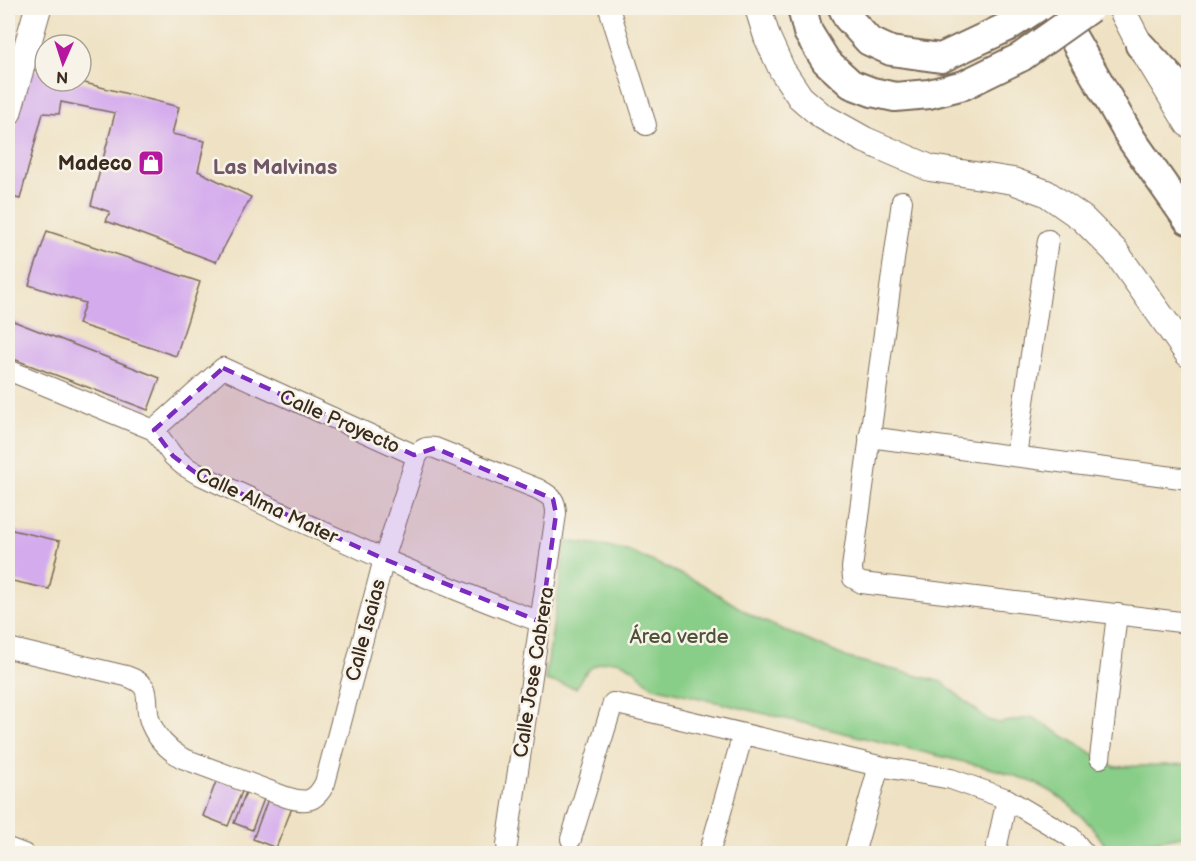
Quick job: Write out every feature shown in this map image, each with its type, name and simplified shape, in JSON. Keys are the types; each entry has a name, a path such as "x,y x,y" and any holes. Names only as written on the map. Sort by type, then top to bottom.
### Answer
{"highway":[{"path":"802,8 808,32 826,61 851,84 872,93 895,97 929,94 964,85 1021,57 1090,8"},
{"path":"843,8 848,18 869,41 891,51 941,58 1007,27 1035,8"},
{"path":"1056,8 1132,140 1188,220"},
{"path":"1074,8 1188,220"},
{"path":"1140,45 1188,97"}],"main road":[{"path":"8,113 38,8"},
{"path":"758,8 767,37 782,70 800,97 822,116 865,140 930,168 1013,181 1046,193 1082,218 1115,251 1188,354"},
{"path":"1121,8 1140,45 1188,124"}],"street":[{"path":"609,8 646,125"},
{"path":"902,201 852,568 854,578 862,583 1188,623"},
{"path":"1016,456 1048,240"},
{"name":"Calle Proyecto","path":"153,430 223,368 417,456 424,448 435,448 538,489 554,499"},
{"name":"Calle Alma Mater","path":"8,370 153,430 173,456 196,473 384,559 540,622"},
{"path":"869,437 1188,479"},
{"name":"Calle Isaias","path":"8,648 140,681 147,691 150,722 155,734 172,752 182,758 286,797 310,800 317,796 325,783 384,559 417,456"},
{"name":"Calle Jose Cabrera","path":"507,845 556,514 554,499"},
{"path":"1100,759 1118,614"},
{"path":"571,839 613,703 879,766 951,779 1007,800 1071,837 1085,854"},
{"path":"709,854 743,734"},
{"path":"854,854 879,766"},
{"path":"995,854 1007,800"},
{"path":"8,848 24,854"}],"highlighted area":[{"path":"223,368 414,455 435,448 553,499 556,514 541,622 384,559 196,473 173,456 154,430"}],"green space":[{"name":"Área verde","path":"566,541 627,550 700,583 754,617 848,658 942,682 988,720 1000,723 1032,717 1115,767 1188,764 1188,835 1145,843 1149,853 1110,853 1089,824 1062,799 1036,784 1001,771 654,687 632,668 615,661 599,663 592,667 576,688 545,680"}],"building":[{"name":"Madeco","path":"30,69 33,70 33,93 93,93 93,85 179,107 172,134 205,141 198,171 251,197 216,262 106,221 110,212 91,205 115,113 61,102 59,114 43,113 20,199 8,196 8,155"},
{"name":"Madeco","path":"47,231 200,282 176,356 78,324 85,303 29,285"},
{"path":"8,319 160,378 148,410 8,357"},
{"path":"8,529 60,541 49,589 8,580"},
{"path":"217,779 243,789 228,826 203,816"},
{"path":"246,792 264,799 252,830 234,823"},
{"path":"268,799 292,808 276,848 253,839"}],"place":[{"name":"Madeco","path":"151,163"}],"district":[{"name":"Las Malvinas","path":"275,167"}]}
